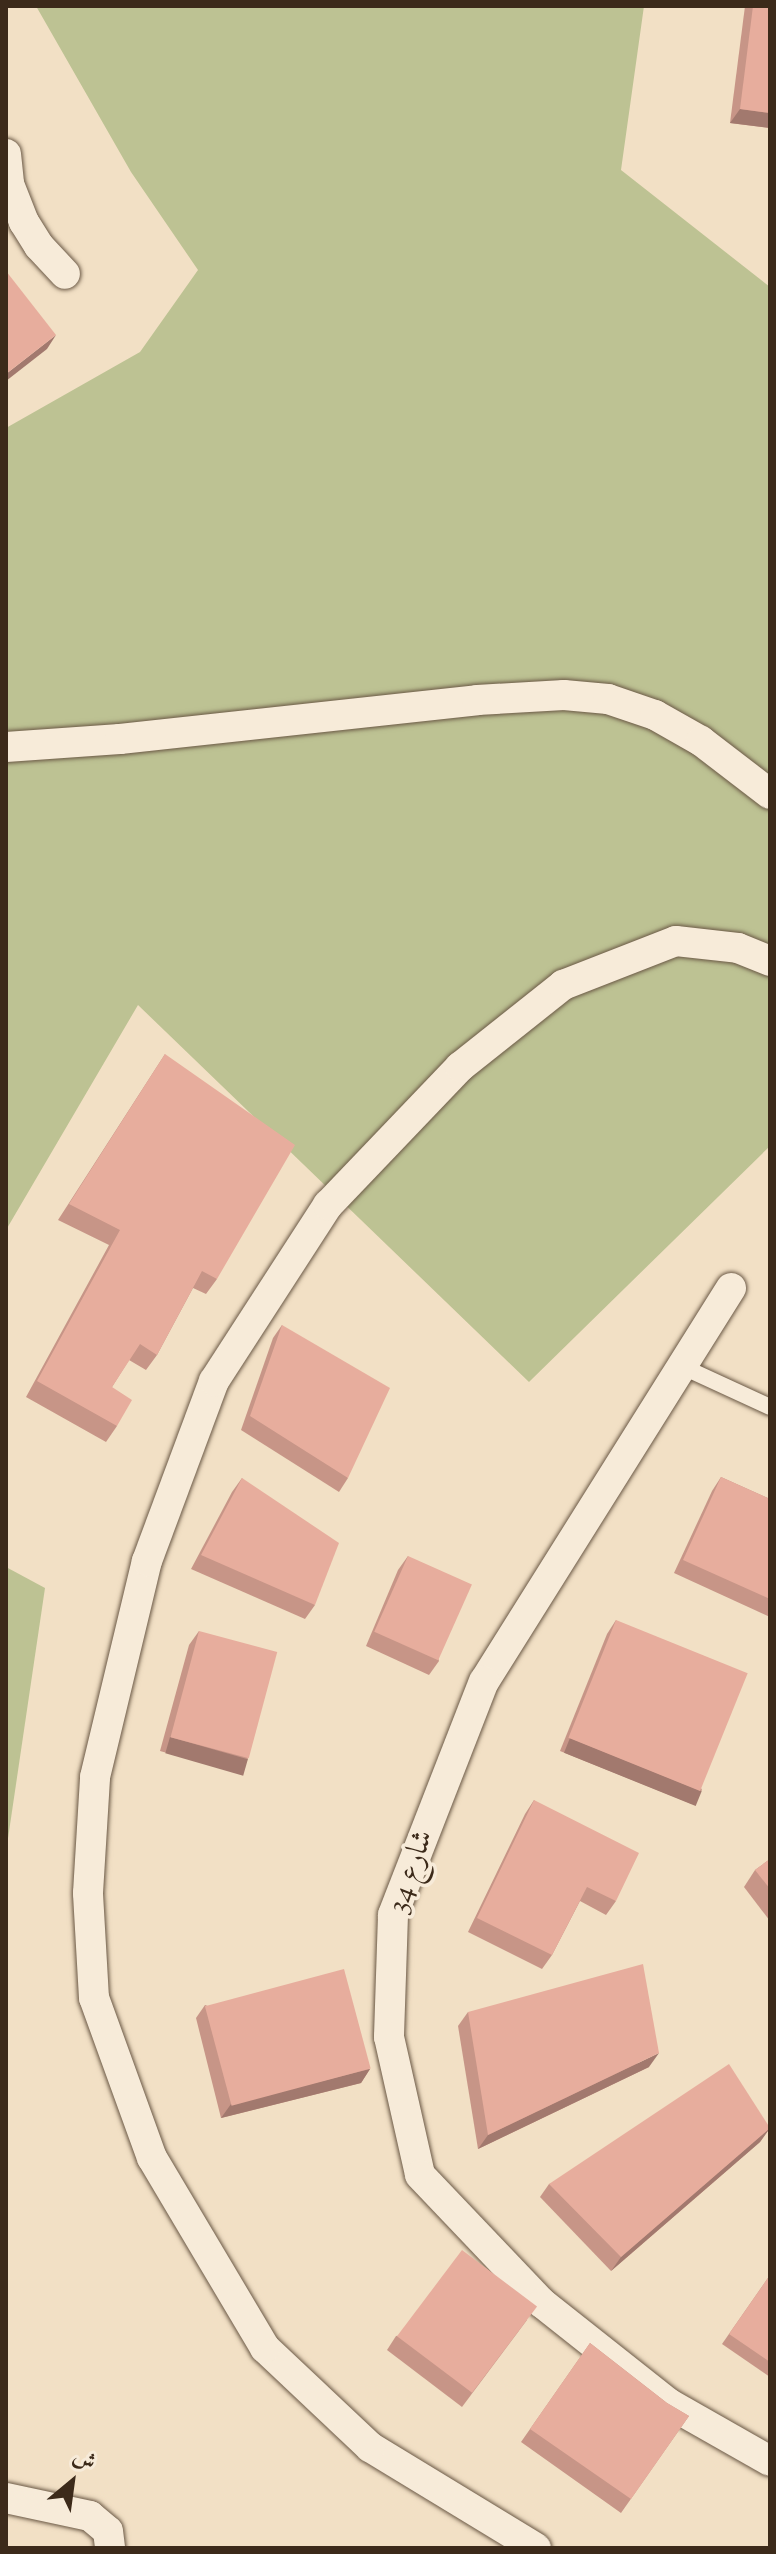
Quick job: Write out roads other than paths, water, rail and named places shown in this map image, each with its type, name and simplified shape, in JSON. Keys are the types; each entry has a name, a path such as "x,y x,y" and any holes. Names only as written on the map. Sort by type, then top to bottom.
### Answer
{"street":[{"path":"6,154 9,184 24,222 39,246 65,274"},
{"path":"6,747 120,739 477,700 564,695 608,699 655,715 701,741 770,794"},
{"path":"536,2548 370,2447 265,2348 159,2171 94,1998 88,1893 95,1777 147,1561 214,1381 328,1205 460,1067 563,985 676,941 738,948 770,961"},
{"name":"شارع 34","path":"731,1288 484,1681 393,1915 389,2037 420,2175 542,2303 668,2403 770,2461"},
{"path":"6,2498 90,2516 108,2531 110,2548"}],"lane":[{"path":"681,1366 770,1407"}]}
